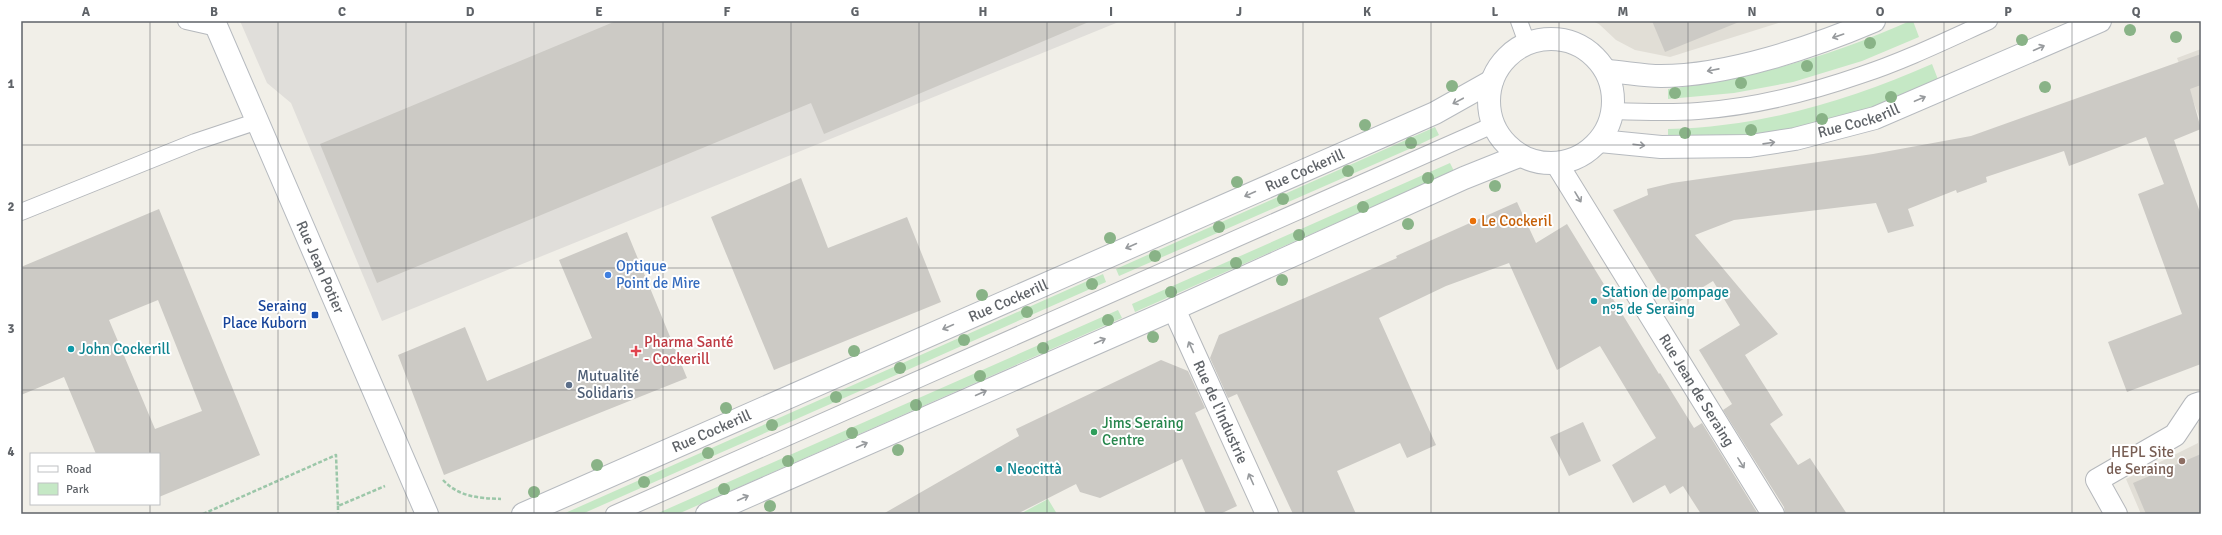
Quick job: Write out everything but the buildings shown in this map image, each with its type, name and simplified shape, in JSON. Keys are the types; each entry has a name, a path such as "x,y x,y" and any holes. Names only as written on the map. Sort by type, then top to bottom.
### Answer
{"main road":[{"path":"1606,71 1660,76 1695,73 1789,53 1874,21"},
{"name":"Rue Cockerill","path":"1600,141 1661,147 1750,146 1795,139 1875,118 2100,21"},
{"name":"Rue Jean Potier","path":"215,25 258,120 427,514"},
{"path":"1549,38 1572,42 1592,53 1606,71 1613,90 1614,111 1609,127 1600,141 1581,157 1557,164 1538,163 1519,156 1503,142 1493,125 1488,103 1492,81 1504,61 1512,52 1527,43 1549,38"},
{"name":"Rue Cockerill","path":"523,514 1435,113 1492,81"},
{"path":"707,514 1174,309 1464,178 1519,156"},
{"name":"Rue Jean de Seraing","path":"1557,164 1773,514"},
{"name":"Rue de l'Industrie","path":"1174,309 1267,514"},
{"path":"2116,514 2097,480 2175,435 2194,405 2201,403"}],"lane":[{"path":"186,21 215,25"},
{"path":"1519,21 1527,43"},
{"path":"1614,111 1661,113 1699,111 1736,107 1796,94 1862,75 1989,21"},
{"path":"21,212 194,142 258,120"},
{"path":"614,514 1493,125"}],"path":[{"path":"203,514 336,455 338,514"},
{"path":"338,506 430,466 452,490 475,498 501,499 508,496"}],"shaded area":[{"path":"240,21 1121,21 382,321 291,103 267,83"},
{"path":"1592,21 1785,21 1670,57 1635,50 1616,40 1599,24"},
{"path":"2201,49 2201,122 2177,58"},
{"name":"HEPL Site de Seraing","path":"2201,421 2201,514 2141,514 2126,479 2198,443 2198,422"}],"green space":[{"path":"1913,21 1919,37 1862,61 1793,82 1734,93 1668,99 1668,89 1731,79 1792,64 1851,45"},
{"path":"1932,64 1939,82 1895,100 1825,123 1753,135 1668,137 1668,129 1737,123 1803,110 1868,89"},
{"path":"1435,127 1439,135 1416,146 1119,276 1116,269"},
{"path":"1450,163 1454,171 1135,312 1132,304"},
{"path":"1103,274 1106,282 582,514 563,514"},
{"path":"1118,310 1122,318 678,514 656,514"},
{"path":"1048,499 1057,514 1020,514"}],"place":[{"name":"Le Cockeril","path":"1473,221"},
{"name":"Optique Point de Mire","path":"608,275"},
{"name":"Station de pompage n°5 de Seraing","path":"1594,301"},
{"name":"Seraing Place Kuborn","path":"315,315"},
{"name":"John Cockerill","path":"71,349"},
{"name":"Pharma Santé - Cockerill","path":"636,351"},
{"name":"Mutualité Solidaris","path":"569,385"},
{"name":"Jims Seraing Centre","path":"1094,432"},
{"name":"HEPL Site de Seraing","path":"2182,461"},
{"name":"Neocittà","path":"999,469"}]}
